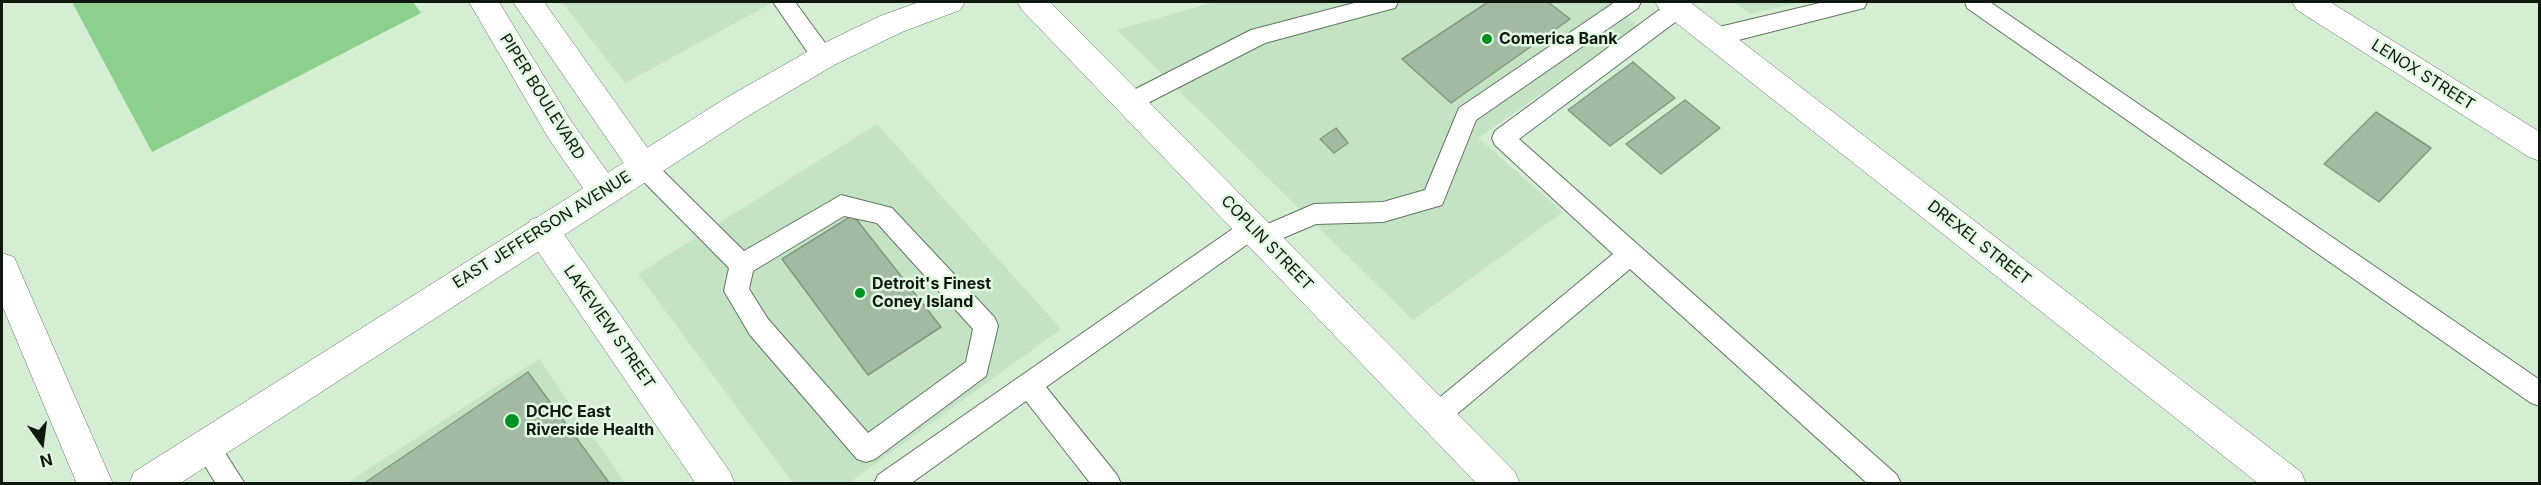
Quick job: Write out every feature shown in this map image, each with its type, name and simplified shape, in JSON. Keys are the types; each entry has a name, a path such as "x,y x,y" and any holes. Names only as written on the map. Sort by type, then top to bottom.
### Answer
{"street":[{"name":"PIPER BOULEVARD","path":"484,2 560,130 603,191"},
{"path":"528,2 643,166"},
{"name":"EAST JEFFERSON AVENUE","path":"147,483 603,191 823,57 891,24 950,2"},
{"name":"COPLIN STREET","path":"1032,2 1502,483"},
{"name":"LENOX STREET","path":"2307,2 2540,148"},
{"name":"DREXEL STREET","path":"1674,5 2288,483"},
{"name":"LAKEVIEW STREET","path":"542,230 717,483"},
{"path":"2,267 95,483"}],"lane":[{"path":"783,2 823,57"},
{"path":"1130,102 1259,36 1387,2"},
{"path":"887,483 1028,385 1257,233 1314,214 1383,212 1434,198 1467,114 1630,2"},
{"path":"1715,37 1856,2"},
{"path":"1975,2 2540,395"},
{"path":"1674,5 1503,138 1888,483"},
{"path":"643,166 742,265"},
{"path":"841,205 884,214 986,326 977,368 866,450 759,327 736,291 742,265 841,205"},
{"path":"1436,416 1630,254"},
{"path":"1028,385 1108,483"},
{"path":"206,446 232,483"}],"shaded area":[{"path":"562,2 774,2 625,83"},
{"path":"1214,2 1609,2 1638,26 1478,138 1563,212 1413,320 1117,30"},
{"path":"1734,2 1802,2 1750,14"},
{"path":"877,124 1061,329 849,483 793,483 638,274"},
{"name":"DCHC East Riverside Health","path":"539,359 625,483 345,484"}],"green space":[{"path":"72,2 413,2 421,13 152,152"}],"building":[{"path":"1488,2 1548,2 1570,19 1451,103 1402,59"},
{"path":"1633,62 1675,98 1610,146 1568,110"},
{"path":"1685,100 1720,128 1661,174 1626,144"},
{"path":"2376,112 2431,148 2379,202 2324,164"},
{"path":"1336,128 1348,143 1334,153 1320,139"},
{"name":"Detroit's Finest Coney Island","path":"853,215 941,327 868,375 782,259"},
{"name":"DCHC East Riverside Health","path":"528,372 610,484 363,484"}],"place":[{"name":"Comerica Bank","path":"1487,39"},
{"name":"Detroit's Finest Coney Island","path":"860,293"},
{"name":"DCHC East Riverside Health","path":"512,421"}]}
